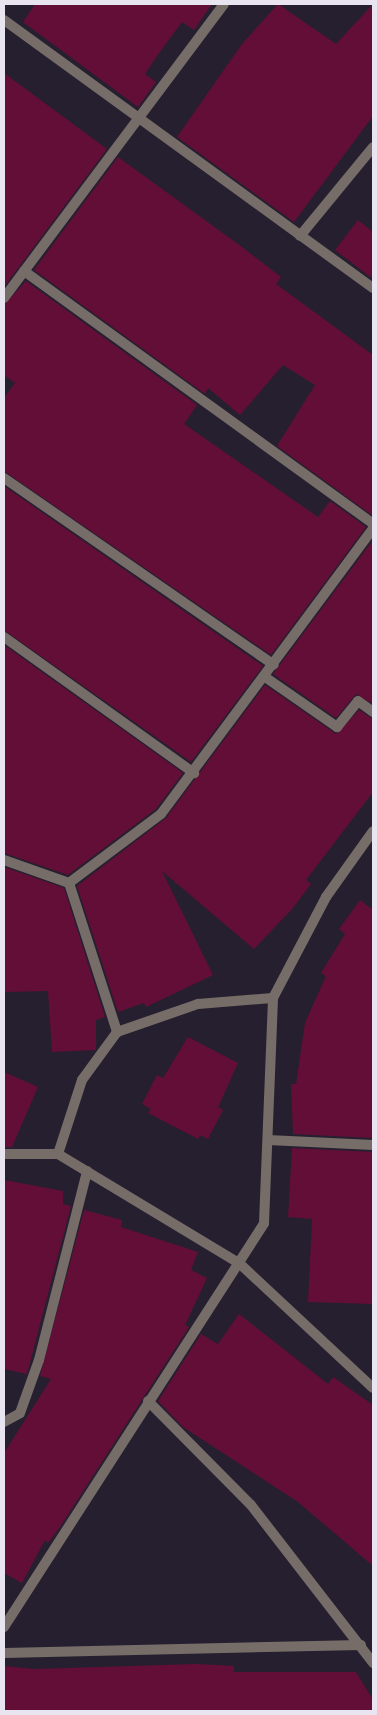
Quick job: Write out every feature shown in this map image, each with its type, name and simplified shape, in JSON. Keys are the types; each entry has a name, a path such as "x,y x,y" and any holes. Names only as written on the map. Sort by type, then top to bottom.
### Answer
{"street":[{"path":"4,298 140,119 224,4"},
{"path":"4,20 373,288"},
{"path":"300,236 373,147"},
{"path":"24,271 373,524"},
{"path":"4,478 274,665"},
{"path":"69,883 162,814 194,774 373,529"},
{"path":"4,637 194,774"},
{"path":"265,677 337,727 358,701 373,712"},
{"path":"4,1627 264,1223 273,998 326,897 373,832"},
{"path":"4,860 69,883"},
{"path":"69,883 117,1032"},
{"path":"58,1154 82,1080 117,1032 198,1004 273,998"},
{"path":"268,1140 373,1145"},
{"path":"4,1154 58,1154 239,1263 373,1388"},
{"path":"4,1422 20,1413 39,1360 87,1171"},
{"path":"148,1401 251,1505 361,1645 373,1663"},
{"path":"4,1653 361,1645"}],"building":[{"path":"35,4 212,4 194,30 182,22 157,56 145,74 156,82 138,107 23,22"},
{"path":"278,4 336,44 373,4 373,116 294,222 177,137 242,44"},
{"path":"4,73 107,149 4,287"},
{"path":"118,157 281,277 276,284 373,355 373,516 277,446 315,385 283,365 240,415 208,388 205,394 34,270"},
{"path":"358,220 373,232 373,279 335,250"},
{"path":"26,281 197,405 184,424 318,517 330,501 366,527 271,655 4,471 4,398 15,383 4,375 4,305"},
{"path":"4,486 263,666 191,762 4,630"},
{"path":"373,540 373,704 356,694 336,718 273,674"},
{"path":"4,645 183,773 156,809 68,875 4,853"},
{"path":"265,685 336,734 359,710 373,719 373,792 306,880 311,884 293,908 254,949 162,871 213,975 146,1007 144,1003 118,1012 77,886 166,818"},
{"path":"4,867 64,888 105,1017 96,1020 96,1050 52,1052 48,991 4,992"},
{"path":"360,900 373,910 373,1138 293,1134 291,1084 296,1084 305,1023 326,976 321,973 345,934 339,929"},
{"path":"188,1037 238,1063 218,1107 223,1110 208,1139 200,1135 198,1139 148,1113 151,1109 142,1104 157,1075 163,1078"},
{"path":"4,1072 38,1087 12,1147 4,1147"},
{"path":"292,1148 373,1152 373,1304 308,1302 312,1219 288,1217"},
{"path":"4,1180 63,1191 63,1204 71,1206 27,1374 4,1369"},
{"path":"84,1210 122,1220 121,1227 198,1252 191,1270 207,1278 185,1325 189,1327 60,1527 48,1543 45,1540 22,1583 4,1573 4,1453 51,1379 40,1376"},
{"path":"239,1314 328,1384 333,1377 373,1405 373,1566 298,1502 183,1427 158,1401 201,1334 218,1344"},
{"path":"196,1664 234,1666 234,1672 356,1672 373,1700 373,1711 4,1711 4,1666 34,1669"}]}
